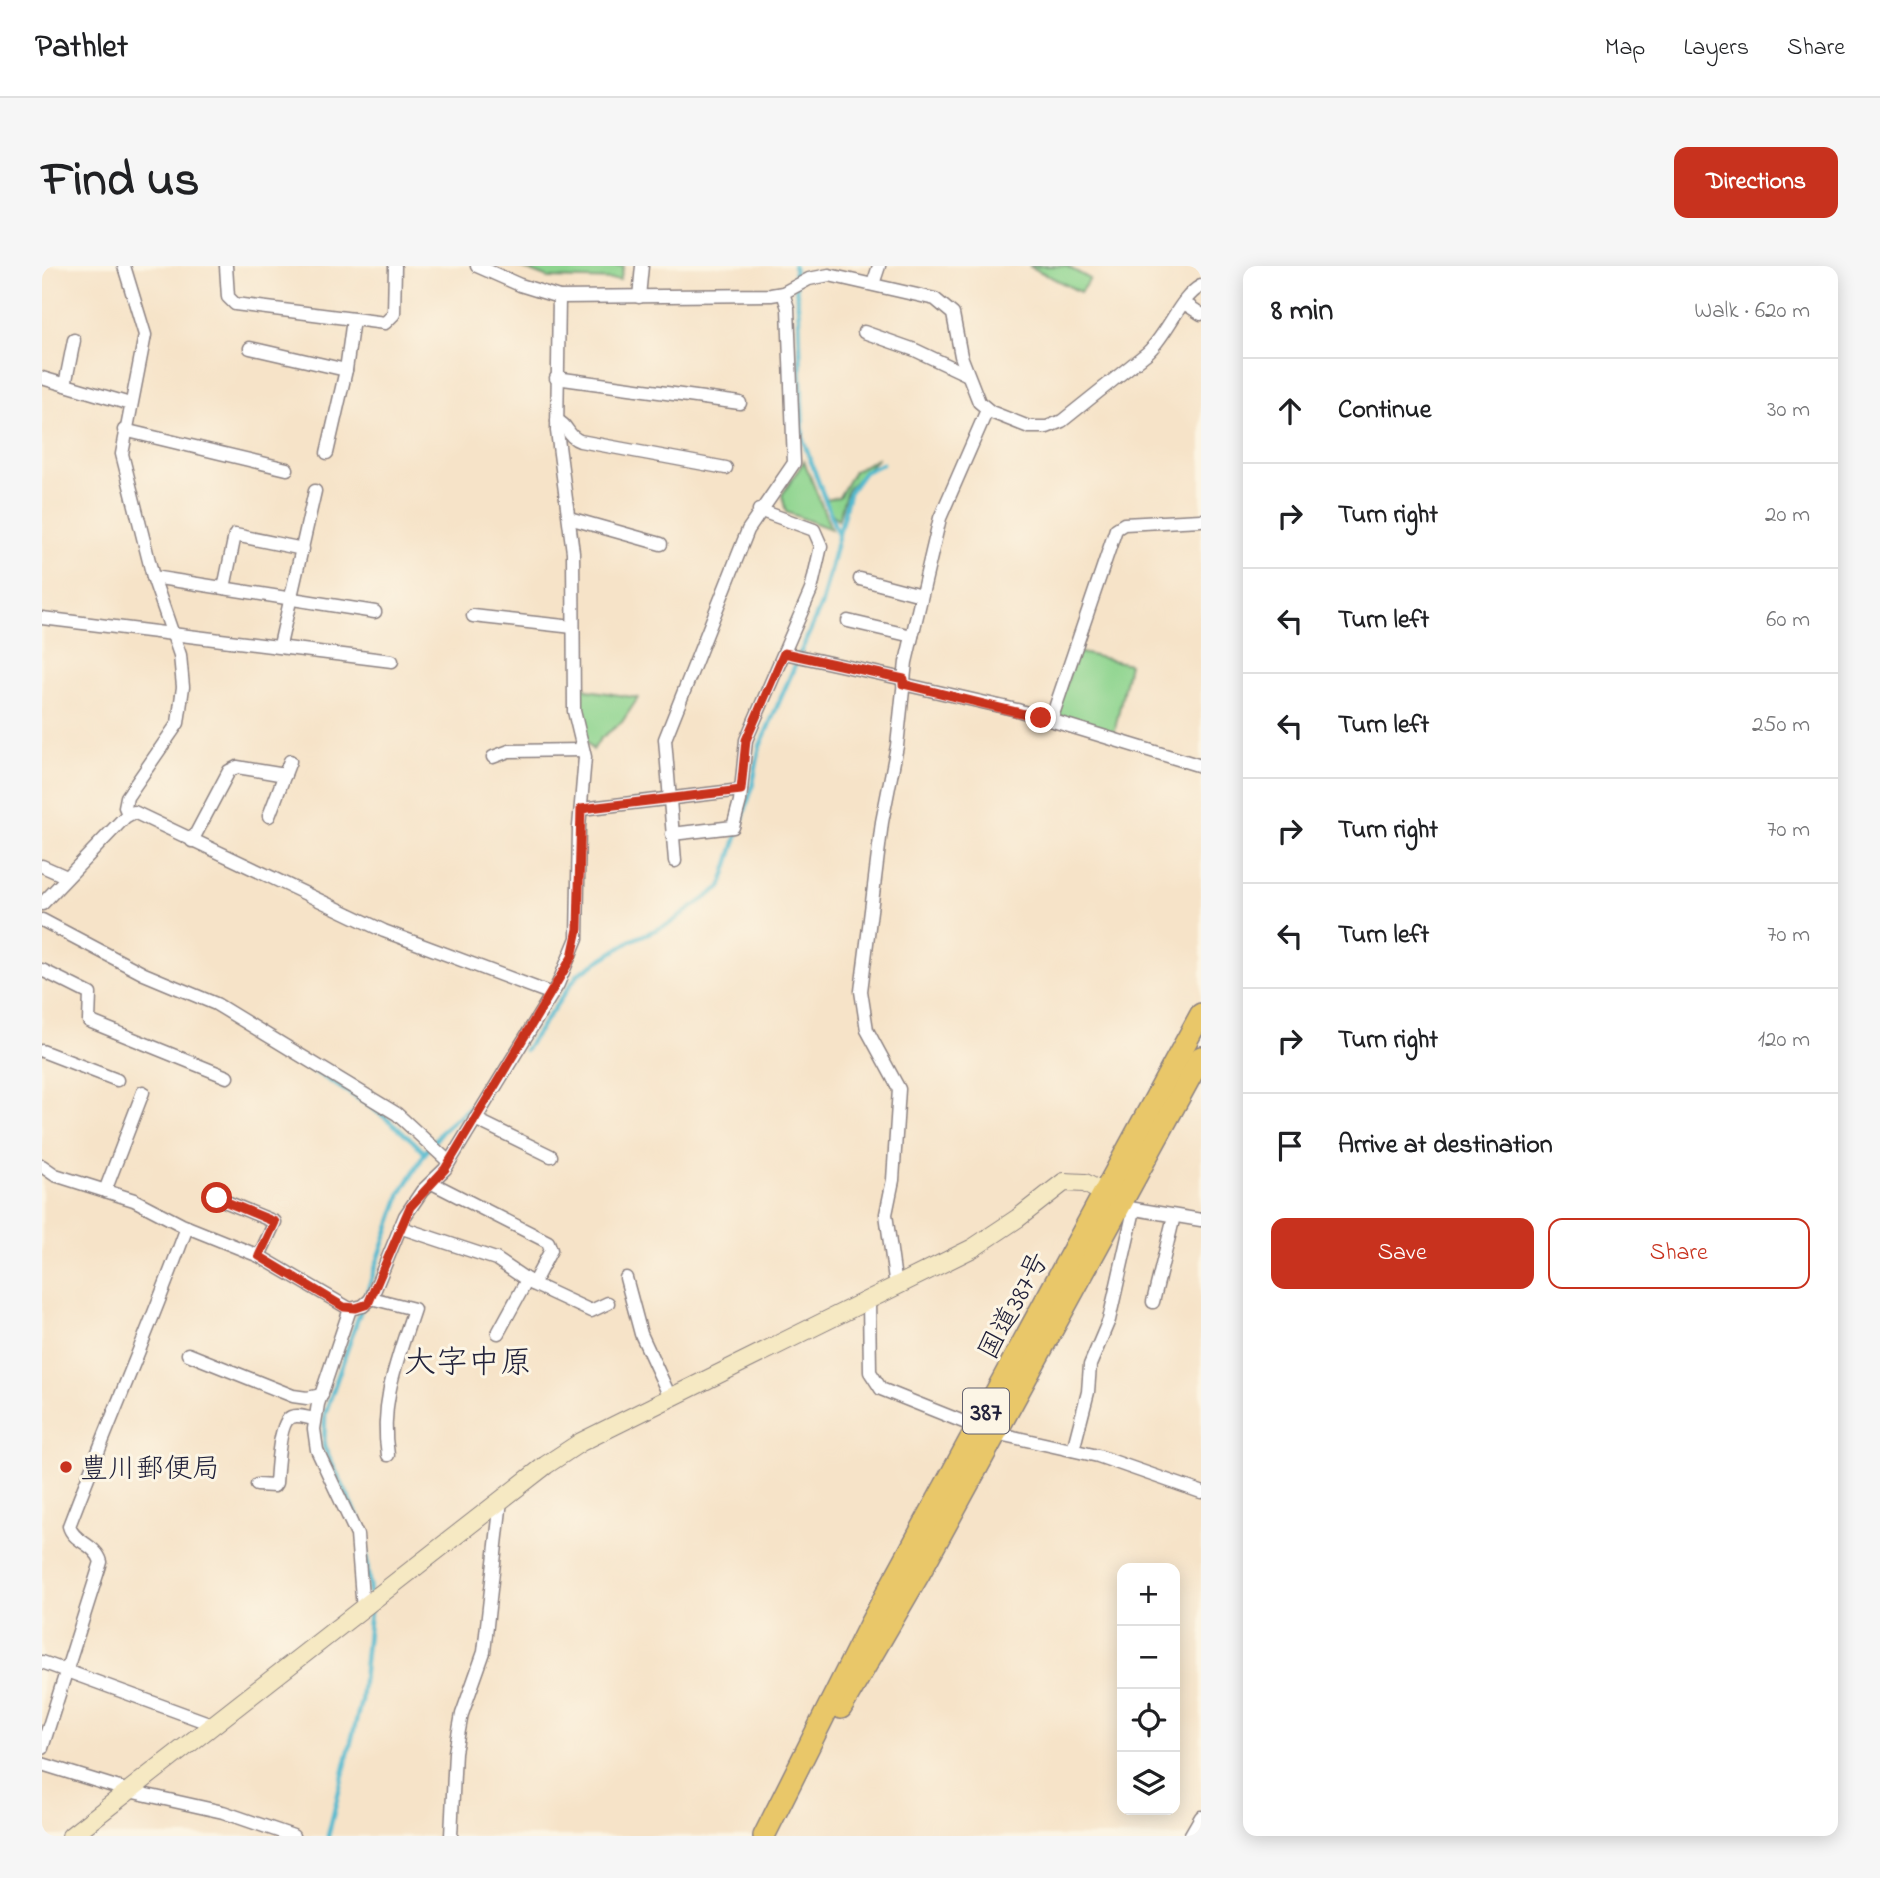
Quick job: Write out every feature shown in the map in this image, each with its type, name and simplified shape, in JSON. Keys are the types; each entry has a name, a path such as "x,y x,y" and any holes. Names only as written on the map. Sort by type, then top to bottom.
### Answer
{"highway":[{"name":"国道387号","path":"1120,1202 1201,1014"},
{"name":"国道387号","path":"764,1836 869,1626 987,1430 1201,1057"}],"street":[{"path":"124,266 145,335 124,430 122,454 127,483 153,577 183,674 181,716 127,797 125,807 128,814"},
{"path":"226,266 228,297 235,304 385,323 394,314 395,266"},
{"path":"477,266 520,285 559,297 763,296 783,293 807,272 935,299 947,306 955,319 966,374 979,402 988,410 1029,427 1047,427 1062,421 1154,347 1184,303 1201,286"},
{"path":"639,297 642,266"},
{"path":"873,284 878,266"},
{"path":"675,861 664,747 668,731 748,530 791,470 794,460 788,308 783,293"},
{"path":"42,1166 55,1175 148,1206 187,1227 259,1256 350,1309 363,1306 372,1298 399,1227 415,1200 449,1162 552,994 572,957 577,938 585,765 574,711 573,552 557,421 559,297"},
{"path":"1184,303 1201,314"},
{"path":"327,453 346,370 353,319"},
{"path":"864,332 915,350 966,374"},
{"path":"65,385 74,340"},
{"path":"250,348 346,370"},
{"path":"42,378 130,404"},
{"path":"556,378 740,403"},
{"path":"896,1287 886,1214 892,1180 898,1086 867,1030 861,1000 882,821 897,746 903,681 912,636 940,518 988,410"},
{"path":"557,421 564,424 577,440 726,468"},
{"path":"124,430 287,469"},
{"path":"280,645 316,491"},
{"path":"672,834 733,827 741,790 746,740 811,590 821,543 810,527 760,510"},
{"path":"569,518 661,544"},
{"path":"1051,720 1116,529 1124,524 1201,520"},
{"path":"224,588 235,535 303,549"},
{"path":"153,577 374,612"},
{"path":"860,579 921,596"},
{"path":"473,617 573,627"},
{"path":"42,618 280,645 392,661"},
{"path":"848,621 912,636"},
{"path":"784,653 1051,720 1201,766"},
{"path":"493,757 509,751 583,750"},
{"path":"269,816 290,761"},
{"path":"192,841 229,771 237,767 285,775"},
{"path":"581,809 741,790"},
{"path":"42,904 128,814 138,813 384,931 552,994"},
{"path":"42,866 67,877"},
{"path":"42,920 144,974 216,1004 397,1114 449,1162"},
{"path":"42,970 90,994 89,1021 227,1077"},
{"path":"42,1051 117,1080"},
{"path":"105,1191 143,1092"},
{"path":"475,1119 551,1157"},
{"path":"71,1836 501,1500 581,1442 987,1240 1064,1182 1085,1183 1120,1202 1201,1220"},
{"path":"432,1183 548,1242 551,1250 498,1333"},
{"path":"217,1198 275,1222 259,1256"},
{"path":"1073,1450 1088,1392 1090,1365 1109,1321 1120,1202"},
{"path":"1153,1302 1174,1216"},
{"path":"42,1748 101,1562 97,1552 72,1534 69,1527 101,1439 147,1336 187,1227"},
{"path":"399,1227 496,1259 530,1282 591,1311 608,1303"},
{"path":"626,1278 641,1335 670,1396"},
{"path":"372,1298 414,1309 397,1362 383,1421 388,1455"},
{"path":"869,1301 870,1372 878,1387 987,1430 1073,1450 1201,1492"},
{"path":"350,1309 314,1419 317,1450 357,1535 370,1604"},
{"path":"188,1354 293,1396 307,1398 321,1395"},
{"path":"257,1485 274,1486 276,1483 283,1427 287,1419 295,1416 314,1419"},
{"path":"451,1836 455,1752 462,1714 484,1652 501,1500"},
{"path":"42,1662 214,1725"},
{"path":"42,1764 129,1791 223,1812 293,1836"},
{"path":"1190,1836 1201,1817"}],"green space":[{"path":"517,266 624,266 620,280 548,278"},
{"path":"1029,266 1066,266 1090,279 1080,292"},
{"path":"878,458 847,490 838,520 830,512 824,499 839,497 854,471"},
{"path":"804,461 831,529 786,512 782,495"},
{"path":"1077,652 1129,664 1114,734 1060,715 1057,710"},
{"path":"577,680 588,690 638,698 622,722 600,739 593,750 583,735"}],"waterway":[{"path":"794,266 799,316 803,440 838,535"},
{"path":"525,1050 578,974 632,940 669,924 721,887 752,788 760,746 822,603 849,493 864,472 882,464"},
{"path":"260,1038 367,1105 425,1153"},
{"path":"370,1595 364,1529 324,1447 325,1414 401,1193 425,1153 443,1130 486,1093"},
{"path":"328,1836 361,1701 370,1611"}],"place":[{"name":"豊川郵便局","path":"66,1467"}],"district":[{"name":"大字中原","path":"468,1361"}],"route":[{"path":"217,1198 275,1222 259,1256 344,1307 350,1309 368,1304 399,1227 410,1207 445,1169 572,957 580,906 581,809 741,790 746,740 784,653 904,679 903,684 945,692 1041,718"}]}
